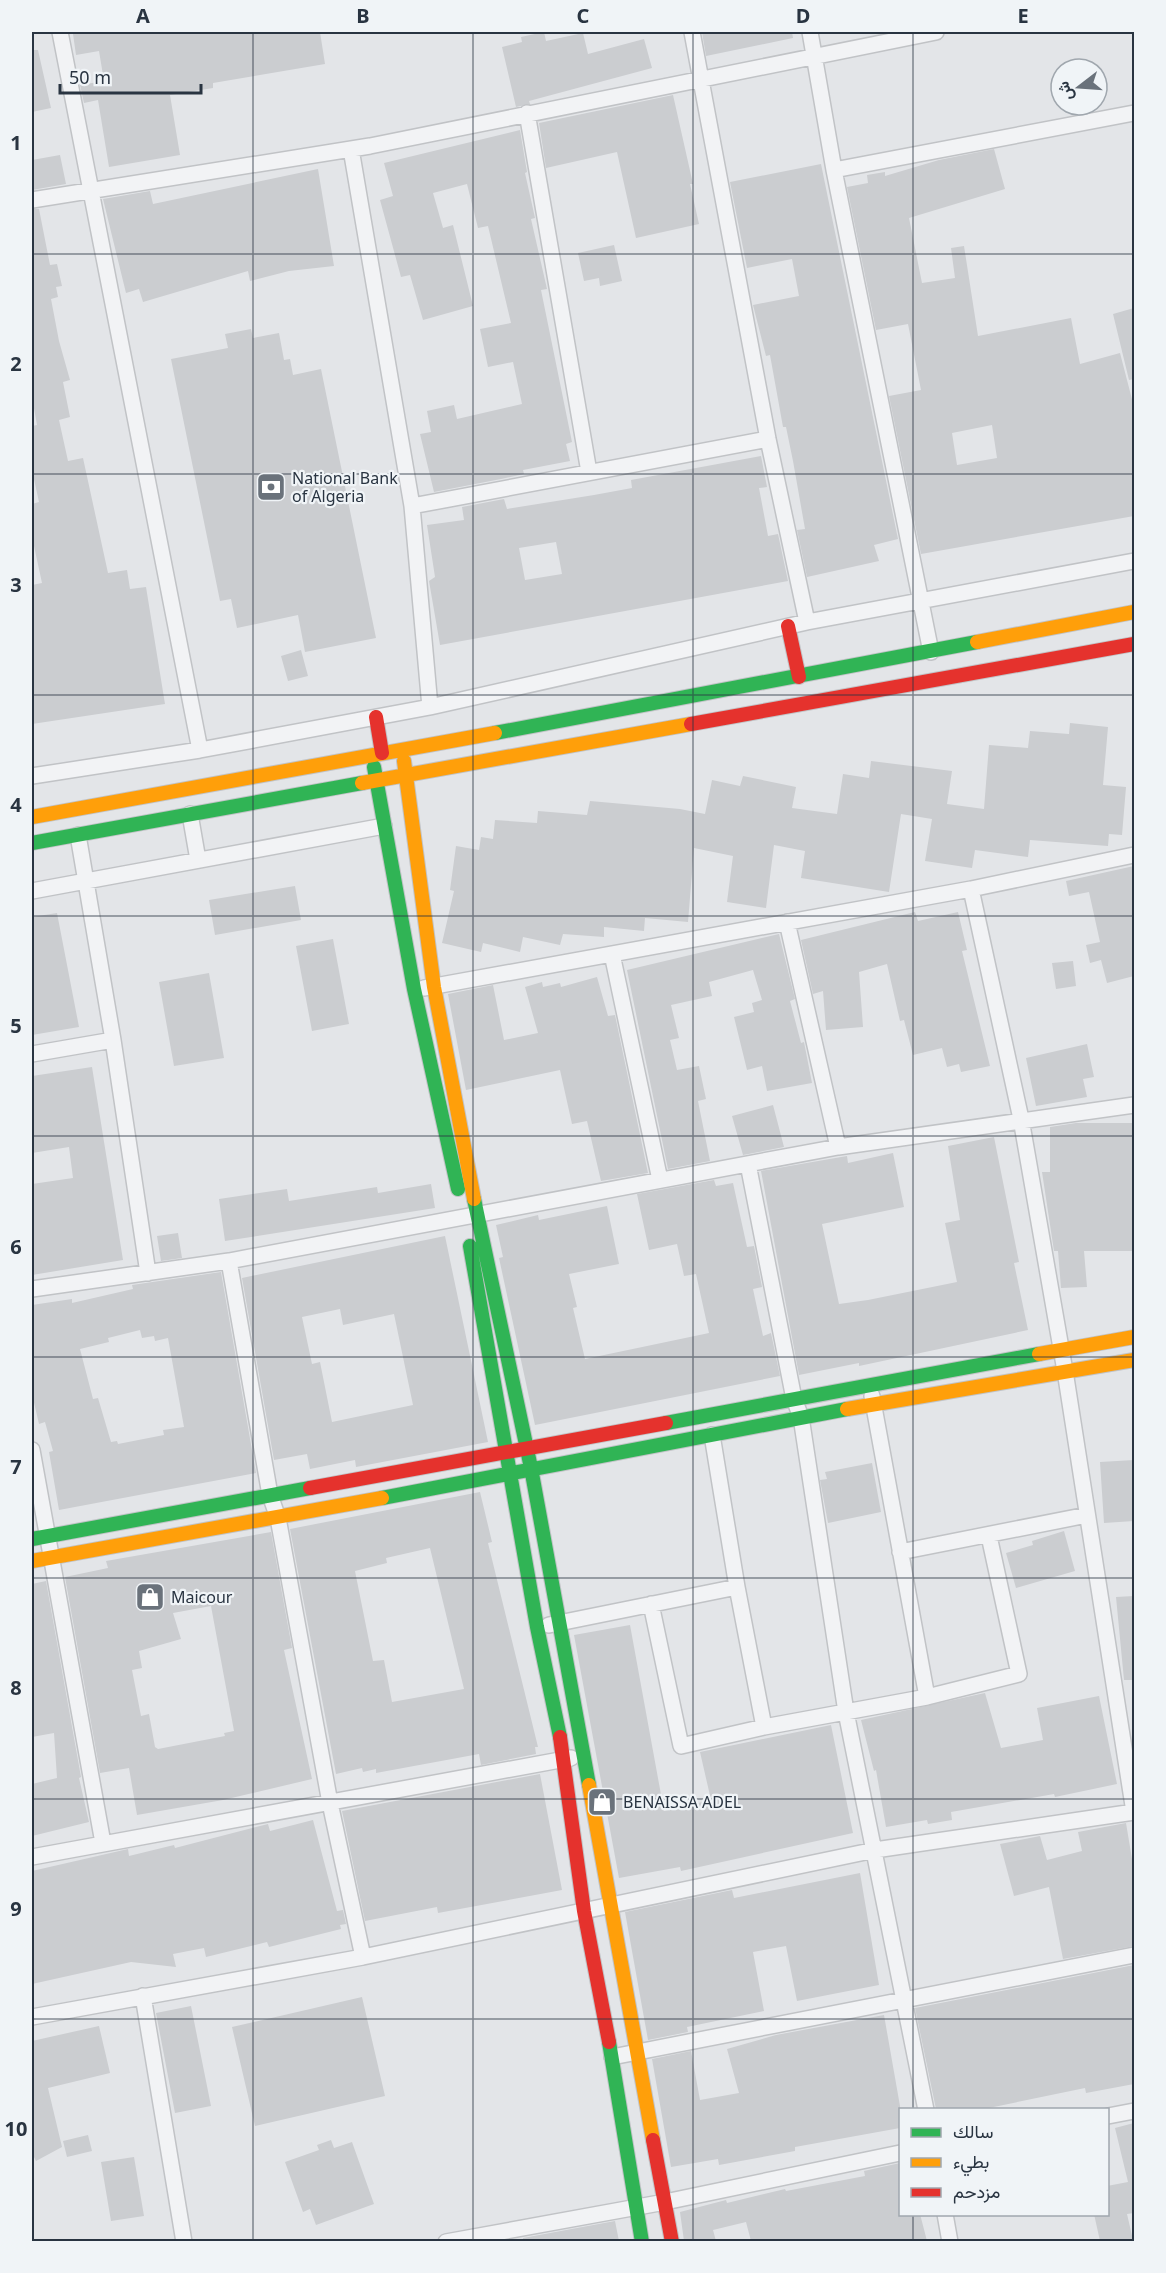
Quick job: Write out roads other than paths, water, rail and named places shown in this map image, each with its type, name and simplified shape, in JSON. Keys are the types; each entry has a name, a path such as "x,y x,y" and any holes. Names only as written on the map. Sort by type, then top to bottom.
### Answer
{"main road":[{"path":"788,626 799,677"},
{"path":"32,817 931,652 1131,633"},
{"path":"32,843 376,782 1131,633"},
{"path":"376,717 376,782 414,989 531,1468 672,2241"},
{"path":"402,749 434,987 507,1454 537,1627 564,1759 584,1911 612,2057 642,2241"},
{"path":"32,1539 507,1454 794,1398 1134,1337"},
{"path":"32,1561 278,1518 801,1417 1134,1360"}],"street":[{"path":"60,32 200,750"},
{"path":"692,32 768,439 807,622"},
{"path":"810,32 834,170 931,652"},
{"path":"32,200 351,149 936,32"},
{"path":"527,113 589,472"},
{"path":"834,170 1134,113"},
{"path":"351,149 412,506 430,707"},
{"path":"412,506 768,439"},
{"path":"32,776 200,750 430,707 807,622 1134,561"},
{"path":"189,814 198,860"},
{"path":"32,891 384,826"},
{"path":"78,835 113,1040 148,1274"},
{"path":"414,989 971,889 1134,855"},
{"path":"32,2016 363,1957 875,1850 1134,1812 1065,1371 1021,1119 971,889"},
{"path":"787,922 838,1147"},
{"path":"612,954 660,1180"},
{"path":"32,1054 113,1040"},
{"path":"32,1289 229,1261 838,1147 1021,1119 1134,1105"},
{"path":"748,1164 794,1398 801,1417 846,1712 926,2108"},
{"path":"229,1261 270,1495 278,1518 330,1803 363,1957"},
{"path":"871,1385 927,1697"},
{"path":"712,1434 737,1587 764,1727"},
{"path":"32,1450 103,1843"},
{"path":"900,1552 1087,1515"},
{"path":"651,1604 681,1746 764,1727 927,1697 1019,1674 989,1536"},
{"path":"537,1627 737,1587"},
{"path":"32,1857 584,1755"},
{"path":"612,2057 1134,1955"},
{"path":"143,1996 184,2241"},
{"path":"1109,2116 1134,2111"},
{"path":"446,2241 665,2202 899,2153"},
{"path":"945,2216 950,2241"}],"place":[{"name":"National Bank of Algeria","path":"271,487"},
{"name":"Maicour","path":"150,1597"},
{"name":"BENAISSA ADEL","path":"602,1802"}]}
